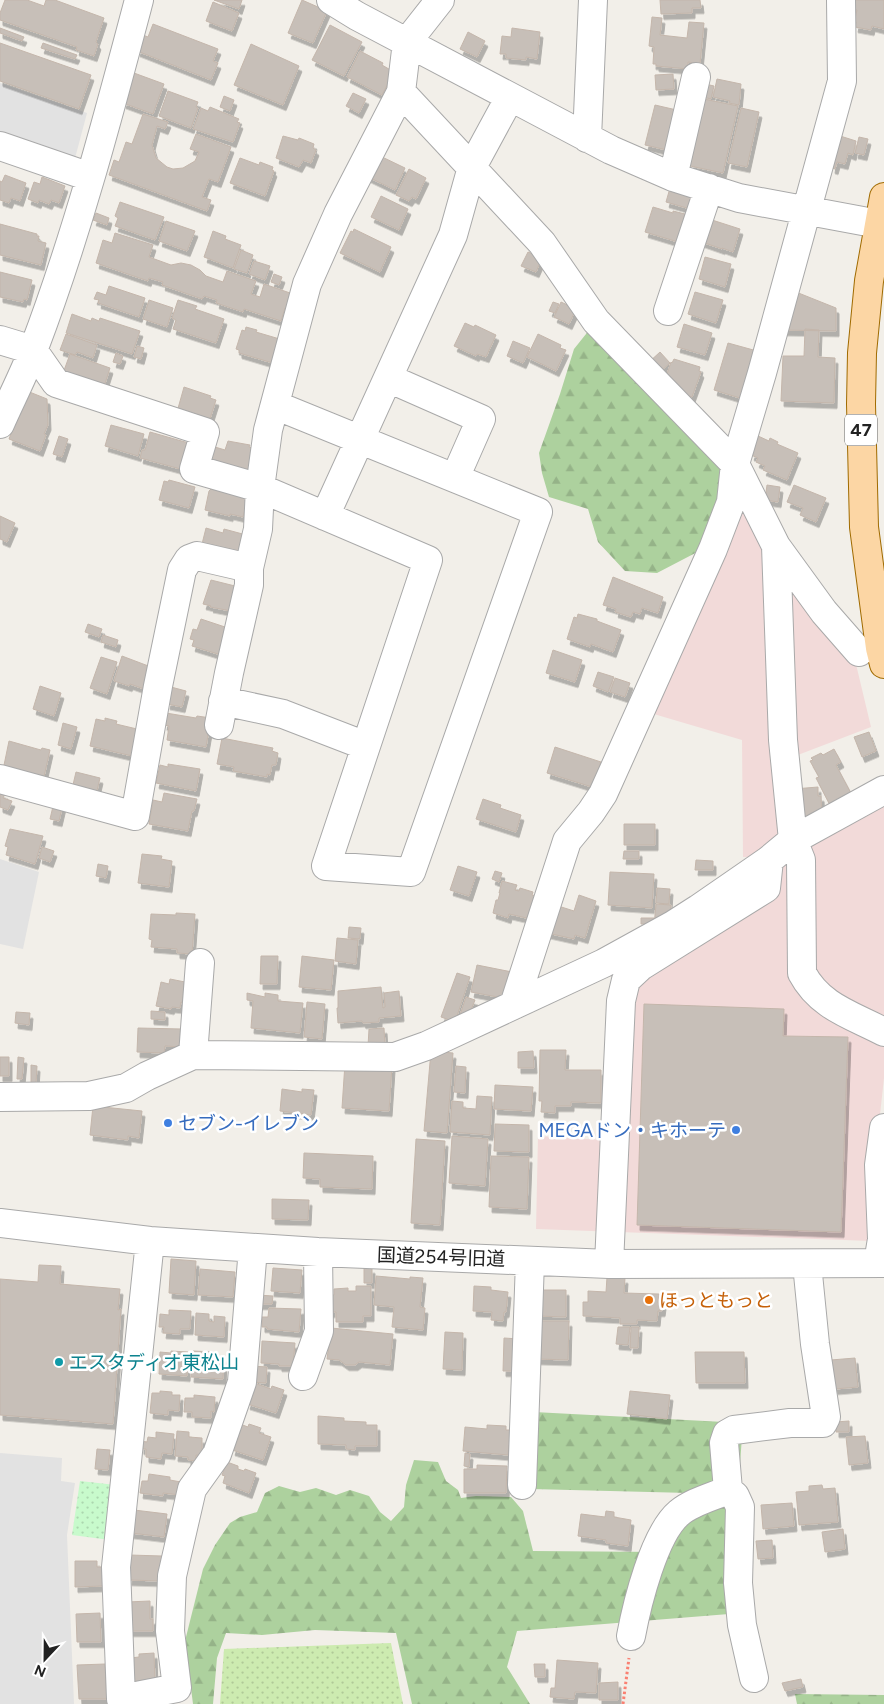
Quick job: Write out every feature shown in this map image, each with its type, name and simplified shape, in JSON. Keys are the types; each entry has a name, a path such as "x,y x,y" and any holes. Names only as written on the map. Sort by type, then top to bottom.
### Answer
{"main road":[{"name":"47","path":"884,197 881,224 869,281 862,353 861,404 864,527 876,622 884,664"}],"street":[{"path":"0,424 33,350 73,234 139,0"},
{"path":"331,0 357,16 587,138 673,177 739,198 806,212 881,224"},
{"path":"366,746 283,714 221,713 249,585 249,568 258,529 260,488 268,430 307,284 338,214 401,92 407,42 440,0"},
{"path":"587,138 593,0"},
{"path":"514,1005 567,841 603,794 713,549 731,502 735,464 762,373 842,81 841,0"},
{"path":"673,177 696,77"},
{"path":"401,92 542,243 596,321 735,464 776,546 818,605 859,652"},
{"path":"325,516 454,235 472,167 510,97"},
{"path":"0,146 90,177"},
{"path":"668,310 709,188"},
{"path":"0,340 33,350 56,383 205,432 194,469 260,488 428,560 326,866 411,872 538,512 275,405"},
{"path":"388,378 481,418 456,478"},
{"path":"776,546 784,740 793,840 801,860 802,973 809,987 823,1000 838,1010 884,1032"},
{"path":"0,779 135,816 158,686 182,570 189,559 197,556 249,568"},
{"path":"0,1098 89,1096 126,1088 193,1055 395,1057 426,1046 604,963 673,925 769,860 793,840 884,790"},
{"path":"609,1264 622,1001 626,980 641,966 766,888 769,860"},
{"path":"193,1055 200,963"},
{"path":"881,1263 879,1166 884,1128"},
{"name":"国道254号旧道","path":"0,1222 150,1241 318,1252 609,1264 881,1263"},
{"path":"150,1241 116,1567 121,1699 177,1688 170,1631 172,1576 192,1489 217,1454 242,1382 253,1248"},
{"path":"303,1376 319,1331 318,1252"},
{"path":"522,1485 530,1261"},
{"path":"754,1678 742,1625 738,1583 740,1507 735,1496 728,1490 724,1443 727,1434 734,1430 790,1423 823,1423 826,1417 815,1344 808,1264"},
{"path":"631,1636 639,1598 661,1537 678,1514 701,1501 728,1490"}],"path":[{"path":"623,1704 631,1636"}],"shaded area":[{"path":"0,83 87,113 74,162 0,136"},
{"path":"740,489 855,660 871,727 790,758 802,847 884,804 884,1078 877,1142 871,1241 536,1229 538,1136 603,1140 611,993 751,857 743,857 742,740 647,712"},
{"path":"0,859 39,872 23,949 0,944"},
{"path":"0,1453 62,1458 61,1481 75,1483 67,1535 74,1704 0,1704"}],"green space":[{"path":"590,329 707,446 720,469 717,515 705,548 657,573 625,571 598,542 588,509 549,497 542,473 539,453 574,349"},
{"path":"534,1412 743,1423 729,1614 517,1631 507,1667 530,1704 412,1704 396,1633 315,1630 262,1635 226,1633 217,1658 213,1704 193,1704 185,1641 203,1569 215,1545 230,1523 240,1517 257,1512 265,1493 279,1486 300,1492 316,1488 336,1495 350,1490 369,1496 380,1512 391,1521 404,1507 406,1485 414,1460 438,1462 446,1481 458,1490 461,1498 476,1496 511,1497 523,1511 533,1551 662,1552 689,1493 531,1489"},
{"path":"80,1481 116,1485 110,1540 72,1535"},
{"path":"391,1643 403,1704 220,1704 224,1649"},
{"path":"795,1694 884,1695 884,1704 797,1704"}],"building":[{"path":"5,0 27,0 44,6 46,0 55,0 104,18 96,42 98,44 94,56 76,50 77,47 0,20 0,13"},
{"path":"214,0 242,0 239,9"},
{"path":"302,0 327,11 313,43 288,33"},
{"path":"660,0 700,0 701,8 692,8 692,13 661,14"},
{"path":"855,0 884,0 884,29 872,26 871,30 855,27 856,22 854,22 857,10 852,9"},
{"path":"213,2 239,13 232,31 206,21"},
{"path":"652,17 662,18 660,35 687,38 689,22 704,23 700,64 688,62 688,69 656,66 656,64 653,64 654,47 649,46"},
{"path":"153,24 218,49 213,61 218,63 211,80 137,51 143,35 148,37"},
{"path":"330,25 362,42 344,76 312,60"},
{"path":"0,28 24,37 22,41 0,33"},
{"path":"512,28 540,32 537,59 526,57 526,60 506,58 506,54 500,54 502,36 511,37"},
{"path":"468,32 485,41 477,57 460,49"},
{"path":"0,43 91,75 79,109 0,81"},
{"path":"43,43 77,55 75,59 41,48"},
{"path":"251,44 299,66 283,105 234,85"},
{"path":"360,51 383,63 382,65 394,72 382,95 347,77"},
{"path":"134,73 164,84 153,114 123,103"},
{"path":"673,74 674,89 656,90 655,75"},
{"path":"717,79 741,84 739,105 713,97"},
{"path":"701,83 714,86 711,99 699,96"},
{"path":"168,91 198,102 196,107 198,108 191,128 159,116"},
{"path":"353,93 366,99 359,113 346,106"},
{"path":"224,96 234,100 230,111 220,107"},
{"path":"699,98 738,106 723,173 690,166 694,148"},
{"path":"655,105 681,111 671,151 645,145"},
{"path":"210,107 239,119 237,122 240,123 233,142 193,129 201,108 208,111"},
{"path":"741,108 759,112 747,167 728,163"},
{"path":"143,114 168,122 165,129 157,126 152,145 156,158 167,167 173,169 183,168 195,161 199,152 190,149 196,134 231,147 218,182 209,179 202,197 211,200 207,211 109,175 114,160 119,162 126,142 132,144"},
{"path":"837,135 856,141 853,155 848,153 845,164 837,162 835,169 832,168"},
{"path":"283,136 298,140 299,138 314,144 313,148 316,150 311,163 303,160 299,167 276,158"},
{"path":"859,137 868,139 864,155 855,153"},
{"path":"378,155 405,168 395,190 368,177"},
{"path":"240,158 259,165 260,162 273,167 272,170 274,171 265,196 230,183"},
{"path":"409,169 426,178 416,199 412,197 409,201 396,195"},
{"path":"5,175 26,183 20,201 11,198 9,203 0,200 0,181 2,182"},
{"path":"42,177 65,186 59,203 51,200 49,204 39,200 38,203 28,199 34,182 40,184"},
{"path":"670,188 694,195 690,209 666,202"},
{"path":"381,196 408,209 399,230 371,217"},
{"path":"120,202 164,217 155,240 115,226 118,218 115,216"},
{"path":"653,207 673,213 673,211 685,214 678,242 645,232"},
{"path":"96,213 109,218 107,225 93,220"},
{"path":"709,219 740,229 733,252 702,242"},
{"path":"166,221 195,231 187,251 159,241"},
{"path":"0,224 37,234 39,236 38,241 46,243 41,265 0,255"},
{"path":"354,229 391,247 380,272 340,253 351,231 353,232"},
{"path":"213,231 226,236 225,239 241,245 233,268 204,257"},
{"path":"115,233 153,245 149,257 171,265 181,263 191,265 206,276 223,282 227,271 256,281 251,294 260,297 264,284 293,294 288,309 285,308 281,321 244,309 243,312 216,303 217,300 204,296 202,299 162,285 163,282 149,278 148,281 96,263 103,240 112,243"},
{"path":"241,250 253,255 247,273 234,269"},
{"path":"528,252 542,258 536,272 521,266"},
{"path":"705,257 731,264 725,287 699,279"},
{"path":"254,261 270,266 265,280 249,274"},
{"path":"0,272 32,280 27,300 24,299 23,302 0,297"},
{"path":"274,274 282,277 279,285 271,282"},
{"path":"109,286 145,298 139,317 98,303 99,300 94,299 97,292 106,295"},
{"path":"791,290 836,308 836,331 780,330"},
{"path":"695,292 723,300 716,323 688,314"},
{"path":"149,300 173,308 167,327 143,319"},
{"path":"178,300 197,306 195,309 224,319 216,343 173,329 176,320 172,318"},
{"path":"553,302 559,304 555,313 549,311"},
{"path":"561,302 576,309 569,324 554,317"},
{"path":"72,314 91,321 92,318 99,321 100,318 140,331 132,354 66,333"},
{"path":"465,323 474,327 475,325 496,335 486,357 477,354 476,356 454,346"},
{"path":"684,324 712,333 705,355 677,347"},
{"path":"246,327 283,340 276,364 239,353 239,350 236,349 242,330 245,331"},
{"path":"805,329 819,330 818,357 835,358 834,403 781,401 783,356 804,356"},
{"path":"66,334 97,345 93,358 77,352 75,355 60,350"},
{"path":"538,334 561,345 560,348 566,350 556,371 527,357"},
{"path":"513,341 530,348 523,363 507,356"},
{"path":"728,343 757,351 743,399 714,390"},
{"path":"137,346 144,348 141,359 134,357"},
{"path":"660,352 670,363 658,374 648,363"},
{"path":"116,353 123,356 120,364 113,362"},
{"path":"70,354 110,368 103,390 62,376"},
{"path":"674,359 700,367 699,371 701,372 692,397 684,395 665,380 671,362"},
{"path":"184,387 211,396 210,398 216,400 209,422 177,412"},
{"path":"27,391 47,399 48,425 40,451 9,439"},
{"path":"111,425 144,434 138,456 105,446"},
{"path":"150,432 192,444 184,470 140,458 142,450 145,450"},
{"path":"59,436 68,439 62,457 53,454"},
{"path":"758,436 769,441 770,438 778,442 777,444 798,453 787,480 763,470 765,466 756,462 758,458 751,455"},
{"path":"228,441 250,445 249,447 259,450 252,475 210,463 215,447 225,450"},
{"path":"169,480 195,487 189,508 159,500 164,481 168,482"},
{"path":"767,485 780,487 778,502 765,500"},
{"path":"794,485 826,498 816,522 800,515 803,508 787,502"},
{"path":"211,489 248,497 243,517 205,510"},
{"path":"0,516 15,523 7,542 0,539"},
{"path":"206,528 223,533 224,529 250,536 244,561 200,552"},
{"path":"613,577 663,597 658,613 642,608 640,614 633,612 631,617 615,612 616,609 603,605"},
{"path":"211,580 239,587 231,611 203,604"},
{"path":"578,614 597,619 597,621 621,630 613,652 591,644 590,647 567,639 574,617 577,618"},
{"path":"201,619 228,628 221,655 192,646 194,640 190,639 193,629 197,630"},
{"path":"88,624 102,629 99,637 85,632"},
{"path":"103,635 118,640 116,647 101,642"},
{"path":"553,650 582,660 575,682 546,673"},
{"path":"122,656 151,667 144,689 114,681"},
{"path":"101,657 117,662 107,694 90,688"},
{"path":"598,672 614,677 608,692 593,686"},
{"path":"615,678 630,683 625,697 610,692"},
{"path":"40,686 61,693 54,716 33,709"},
{"path":"171,687 186,691 182,707 167,704"},
{"path":"166,713 196,718 197,716 211,718 206,747 167,740 169,726 164,725"},
{"path":"105,718 117,721 116,724 137,729 132,756 90,746 96,719 105,721"},
{"path":"63,723 77,727 71,749 58,745"},
{"path":"869,732 876,751 862,757 854,737"},
{"path":"222,738 273,748 272,751 278,753 276,765 272,765 270,775 267,774 267,777 233,771 234,767 217,764"},
{"path":"9,741 41,750 42,748 50,750 43,781 3,770"},
{"path":"555,747 601,762 592,787 547,773"},
{"path":"834,749 841,762 836,765 853,797 832,809 816,778 819,777 810,761 813,760 811,758 821,753 823,755"},
{"path":"168,764 200,769 196,791 156,783 160,765 168,767"},
{"path":"76,772 100,778 96,795 72,789"},
{"path":"818,787 818,796 821,796 822,817 793,818 794,789"},
{"path":"0,792 5,794 3,798 12,801 8,810 0,807"},
{"path":"164,793 197,799 194,811 192,811 188,831 149,824 153,800 162,802"},
{"path":"483,799 501,805 500,808 521,815 516,832 476,819"},
{"path":"54,802 63,804 59,821 50,819"},
{"path":"624,824 655,824 655,845 624,845"},
{"path":"10,829 43,836 35,864 6,855 8,847 5,846"},
{"path":"42,847 54,851 50,862 39,858"},
{"path":"624,851 639,851 639,859 623,859"},
{"path":"142,854 162,856 161,859 172,861 169,887 138,883"},
{"path":"696,860 713,861 713,870 695,870"},
{"path":"98,864 108,866 106,878 96,876"},
{"path":"458,866 477,872 469,896 450,890"},
{"path":"495,871 502,873 499,882 492,879"},
{"path":"610,872 654,874 652,908 608,905"},
{"path":"502,881 517,885 515,890 519,891 520,888 533,892 532,895 541,897 535,920 509,914 508,918 493,913"},
{"path":"657,888 670,889 669,904 656,903"},
{"path":"579,895 596,901 585,938 575,935 574,939 547,933 555,905 574,911"},
{"path":"656,904 671,905 670,918 654,926"},
{"path":"176,913 195,914 192,954 177,953 177,949 151,947 152,940 149,939 151,914 176,915"},
{"path":"641,918 654,918 653,924 641,924"},
{"path":"349,927 361,928 360,939 348,938"},
{"path":"337,938 358,940 356,964 335,961"},
{"path":"261,956 278,956 277,984 260,984"},
{"path":"302,956 334,960 331,990 299,987"},
{"path":"477,965 512,972 508,999 471,992"},
{"path":"457,973 470,977 455,1022 441,1017"},
{"path":"170,979 185,982 183,1003 181,1002 180,1008 172,1007 171,1009 156,1006 161,982 169,984"},
{"path":"381,987 383,1008 385,1007 384,993 399,991 401,1016 379,1018 379,1022 338,1023 338,991"},
{"path":"247,993 265,997 265,993 278,995 278,1001 303,1003 300,1033 251,1028 253,1001 247,1000"},
{"path":"466,997 475,1000 468,1018 460,1015"},
{"path":"307,1002 325,1004 322,1039 304,1037"},
{"path":"644,1004 784,1009 783,1036 848,1037 841,1232 637,1225"},
{"path":"151,1011 165,1012 165,1020 151,1019"},
{"path":"16,1012 30,1013 29,1025 15,1023"},
{"path":"138,1028 182,1029 182,1047 165,1046 164,1053 137,1052"},
{"path":"384,1028 385,1046 368,1046 369,1029"},
{"path":"540,1050 566,1050 565,1070 601,1070 601,1103 571,1102 571,1106 555,1106 555,1113 541,1112 542,1101 539,1101"},
{"path":"431,1051 453,1053 447,1133 424,1131"},
{"path":"533,1051 534,1068 518,1068 518,1052"},
{"path":"0,1057 9,1057 9,1076 0,1076"},
{"path":"18,1057 24,1058 22,1079 17,1079"},
{"path":"345,1063 392,1066 389,1111 342,1108"},
{"path":"31,1065 37,1066 36,1084 31,1084"},
{"path":"456,1066 466,1067 465,1093 454,1092"},
{"path":"495,1085 533,1087 531,1111 494,1109"},
{"path":"282,1089 302,1092 302,1089 314,1090 311,1115 280,1111"},
{"path":"477,1096 492,1097 490,1135 450,1132 452,1101 463,1102 463,1108 476,1109"},
{"path":"93,1106 142,1111 139,1138 128,1136 128,1140 90,1135"},
{"path":"495,1124 529,1125 529,1152 494,1151"},
{"path":"452,1136 488,1139 485,1186 449,1183"},
{"path":"416,1139 445,1141 440,1225 411,1223"},
{"path":"304,1153 373,1156 372,1189 320,1187 320,1179 303,1178"},
{"path":"491,1156 529,1157 527,1209 489,1207"},
{"path":"272,1199 309,1200 308,1220 272,1219"},
{"path":"171,1259 196,1261 194,1295 169,1293"},
{"name":"エスタディオ東松山","path":"39,1265 61,1266 60,1284 120,1289 118,1310 121,1309 113,1424 0,1415 0,1279 38,1282"},
{"path":"273,1268 302,1270 300,1293 271,1291"},
{"path":"364,1268 372,1268 372,1283 364,1283"},
{"path":"200,1269 235,1272 233,1297 198,1295"},
{"path":"376,1276 410,1279 410,1277 423,1278 420,1307 425,1308 423,1330 392,1327 394,1307 374,1305"},
{"path":"607,1277 625,1278 624,1293 659,1294 658,1303 663,1304 662,1311 658,1311 657,1321 637,1320 637,1324 620,1324 620,1318 583,1316 583,1302 588,1302 588,1291 606,1292"},
{"path":"356,1286 371,1286 371,1316 363,1316 363,1322 336,1322 336,1312 328,1312 327,1295 334,1295 334,1289 348,1288 348,1291 356,1291"},
{"path":"474,1286 491,1287 491,1290 508,1292 503,1321 491,1320 492,1312 473,1311"},
{"path":"537,1290 566,1290 566,1317 537,1316"},
{"path":"258,1295 273,1296 272,1304 257,1304"},
{"path":"269,1308 301,1309 299,1332 262,1327 262,1317 268,1317"},
{"path":"169,1310 191,1311 190,1329 180,1329 180,1334 163,1333 164,1327 159,1327 160,1314 169,1315"},
{"path":"196,1313 209,1314 209,1321 214,1322 214,1316 225,1317 224,1337 195,1335"},
{"path":"537,1321 569,1321 568,1360 537,1359"},
{"path":"618,1327 630,1327 628,1345 616,1344"},
{"path":"631,1327 639,1327 638,1348 630,1348"},
{"path":"331,1328 393,1334 390,1365 359,1362 355,1365 346,1365 339,1360 327,1359"},
{"path":"445,1332 463,1333 462,1370 443,1369"},
{"path":"504,1338 519,1339 518,1371 503,1371"},
{"path":"262,1341 295,1343 293,1366 261,1363"},
{"path":"171,1351 188,1352 187,1376 159,1374 160,1352 171,1353"},
{"path":"193,1351 216,1352 216,1357 224,1357 223,1379 191,1377"},
{"path":"695,1352 744,1352 745,1383 696,1383"},
{"path":"855,1358 858,1387 835,1389 831,1360"},
{"path":"252,1366 267,1367 266,1383 251,1382"},
{"path":"254,1383 271,1389 272,1386 284,1390 276,1413 247,1404"},
{"path":"160,1391 172,1392 172,1395 180,1395 179,1411 168,1410 168,1415 150,1413 152,1393 160,1393"},
{"path":"630,1391 670,1395 667,1419 627,1414"},
{"path":"194,1395 215,1397 214,1412 211,1411 211,1418 192,1417 192,1412 184,1412 185,1398 194,1398"},
{"path":"318,1416 344,1418 344,1421 366,1422 366,1425 377,1425 377,1446 355,1446 355,1450 346,1449 346,1445 318,1444"},
{"path":"849,1421 849,1432 836,1432 836,1422"},
{"path":"240,1424 248,1427 249,1424 261,1428 259,1433 271,1437 263,1460 232,1450"},
{"path":"487,1425 506,1426 506,1430 517,1430 516,1445 509,1445 508,1455 463,1451 465,1427 487,1429"},
{"path":"177,1431 189,1432 189,1437 202,1438 204,1456 196,1455 196,1461 188,1460 188,1457 175,1456"},
{"path":"156,1432 174,1434 172,1454 162,1453 161,1459 146,1457 146,1449 141,1449 141,1441 147,1442 148,1437 156,1438"},
{"path":"865,1436 868,1463 849,1465 846,1437"},
{"path":"97,1449 110,1450 108,1470 95,1469"},
{"path":"465,1453 470,1454 469,1467 464,1466"},
{"path":"227,1462 238,1466 238,1469 244,1471 245,1469 256,1473 249,1493 223,1483 225,1476 222,1475"},
{"path":"477,1465 507,1466 506,1493 464,1493 464,1469 477,1469"},
{"path":"149,1474 170,1477 170,1480 181,1482 180,1495 163,1493 163,1496 140,1493 142,1481 148,1481"},
{"path":"822,1485 823,1489 835,1488 838,1522 799,1525 796,1492 809,1491 809,1486"},
{"path":"792,1503 794,1526 763,1529 761,1505"},
{"path":"134,1510 167,1514 164,1537 131,1533"},
{"path":"606,1511 614,1512 614,1517 631,1520 628,1546 606,1543 606,1540 578,1536 581,1514 605,1517"},
{"path":"843,1529 845,1549 825,1552 822,1532"},
{"path":"772,1540 773,1558 758,1559 756,1541"},
{"path":"130,1555 162,1556 160,1581 129,1580"},
{"path":"75,1561 97,1561 97,1567 102,1567 103,1586 75,1587"},
{"path":"150,1601 150,1619 153,1619 153,1631 129,1631 127,1602"},
{"path":"100,1613 101,1642 77,1642 76,1614"},
{"path":"154,1653 155,1682 131,1683 130,1658 139,1657 139,1654"},
{"path":"557,1660 598,1663 596,1693 575,1692 574,1699 550,1697 551,1688 555,1688"},
{"path":"105,1664 107,1699 79,1699 77,1665"},
{"path":"534,1664 545,1664 545,1677 535,1677"},
{"path":"801,1679 803,1687 785,1691 782,1683"},
{"path":"618,1682 618,1700 599,1700 599,1683"}],"place":[{"name":"セブン-イレブン","path":"168,1123"},
{"name":"MEGAドン・キホーテ","path":"736,1130"},
{"name":"ほっともっと","path":"649,1300"},
{"name":"エスタディオ東松山","path":"59,1362"}]}
